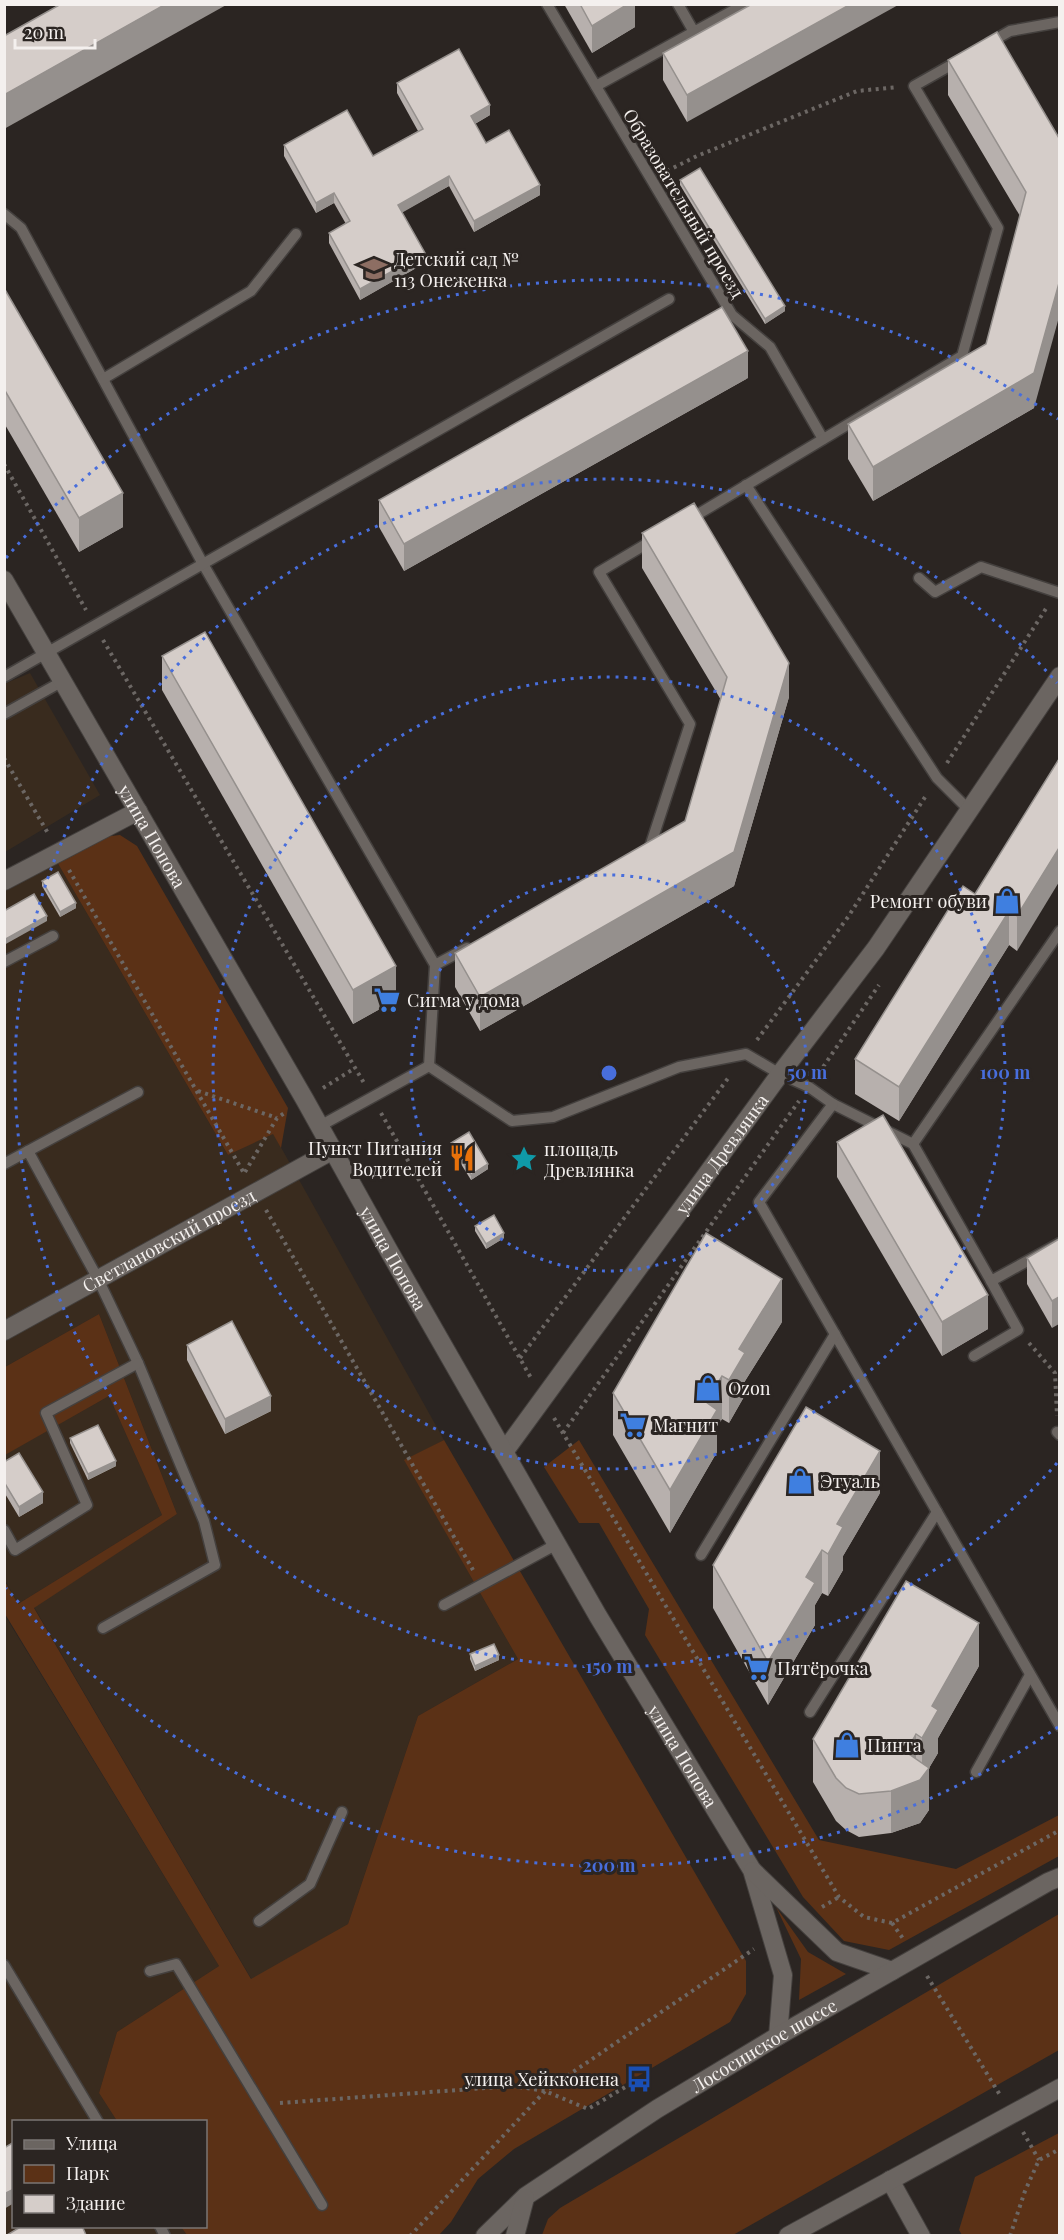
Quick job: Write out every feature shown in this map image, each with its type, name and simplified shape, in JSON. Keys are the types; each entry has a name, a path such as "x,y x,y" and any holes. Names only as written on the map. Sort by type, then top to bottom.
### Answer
{"street":[{"name":"улица Попова","path":"4,580 320,1126 556,1544 752,1870 783,1975 778,2036"},
{"name":"улица Древлянка","path":"504,1452 780,1074 876,948 1059,677"},
{"path":"4,881 138,811"},
{"name":"Светлановский проезд","path":"4,1331 333,1150"},
{"name":"улица Попова","path":"752,1870 837,1952 892,1971"},
{"name":"Лососинское шоссе","path":"485,2235 526,2196 657,2109 778,2036 1056,1881"},
{"path":"788,2235 1059,2088"},
{"path":"890,2180 921,2235"},
{"path":"515,2235 526,2196"}],"lane":[{"name":"Образовательный проезд","path":"547,4 732,315 770,347 823,439"},
{"path":"678,4 694,32"},
{"path":"596,86 745,4"},
{"path":"678,526 962,357 998,228 914,86 1010,31 1058,26"},
{"path":"4,214 21,228 204,564 435,965 429,1066"},
{"path":"104,380 251,291 296,234"},
{"path":"4,677 669,299"},
{"path":"746,485 937,778 970,811"},
{"path":"637,859 647,853 690,724 599,572 658,537"},
{"path":"919,578 935,592 981,567 1058,592"},
{"path":"4,714 63,681"},
{"path":"913,1144 1059,931"},
{"path":"4,962 53,936"},
{"path":"435,965 477,942"},
{"path":"429,1066 512,1121 553,1118 679,1067 746,1054 809,1088 833,1104 913,1144 1018,1330 974,1356"},
{"path":"320,1126 429,1066"},
{"path":"4,1164 138,1092"},
{"path":"833,1104 759,1202 1059,1726"},
{"path":"28,1152 98,1279 138,1363 204,1521 215,1565 103,1629"},
{"path":"991,1281 1059,1242"},
{"path":"701,1555 835,1334"},
{"path":"4,1530 15,1550 87,1505 46,1413 138,1363"},
{"path":"810,1712 937,1512"},
{"path":"444,1605 556,1544"},
{"path":"976,1772 1030,1675"},
{"path":"258,1921 310,1884 342,1812"},
{"path":"150,1971 176,1964 322,2205"},
{"path":"4,1965 97,2120"}],"path":[{"path":"651,178 696,156 857,91 914,86"},
{"path":"4,464 95,626 372,1097 520,1358"},
{"path":"937,778 1058,592"},
{"path":"809,1088 563,1433 839,1897 864,1917 892,1923 1059,1830"},
{"path":"197,1091 276,1118"},
{"path":"1018,1330 1057,1371 1058,1433"},
{"path":"892,1923 916,1958 1039,2160"},
{"path":"411,2235 545,2091 737,1959"},
{"path":"261,2104 513,2086 545,2091 588,2109 639,2079"},
{"path":"1010,2235 1025,2191 1039,2160 1059,2149"}],"shaded area":[{"path":"30,673 100,795 5,852 4,684"},
{"path":"57,862 228,1155 273,1133 444,1440 405,1461 518,1659 418,1716 348,1924 252,1980 34,1607 177,1514 99,1314 5,1367 5,890"},
{"path":"109,1396 162,1515 18,1604 5,1580 4,1455"},
{"path":"4,1614 219,1966 117,2032 99,2093 116,2120 12,2120 12,2228 182,2228 187,2235 5,2235"}],"green space":[{"path":"120,835 137,846 288,1108 281,1148 273,1134 228,1155 57,862 102,837"},
{"path":"99,1314 177,1514 34,1608 251,1979 348,1924 418,1716 518,1659 404,1460 444,1440 746,1961 746,1994 730,2022 514,2149 478,2179 451,2222 439,2235 187,2235 182,2228 207,2228 207,2120 116,2120 99,2093 117,2032 219,1966 5,1614 4,1580 18,1604 162,1515 109,1396 5,1455 5,1367"},
{"path":"579,1440 819,1840 956,1869 1059,1815 1059,1856 889,1950 844,1941 803,1897 645,1635 649,1609 599,1523 579,1523 544,1467"},
{"path":"776,1907 808,1952 846,1974 799,2000 801,1959"},
{"path":"1059,1914 1059,2050 733,2235 542,2235 548,2219 560,2208"},
{"path":"1059,2133 1059,2235 962,2235 959,2230 975,2177"}],"building":[{"path":"61,4 166,4 4,95 4,36"},
{"path":"580,4 628,4 592,26"},
{"path":"752,4 851,4 687,95 663,53"},
{"path":"997,32 1059,138 1059,283 1034,373 873,467 848,424 986,344 1026,192 948,60"},
{"path":"459,49 490,105 471,116 486,143 509,130 540,185 474,221 449,176 398,205 425,253 360,289 329,233 350,221 334,193 316,203 284,145 347,110 373,156 423,129 397,83"},
{"path":"700,168 785,306 765,319 680,180"},
{"path":"4,288 123,493 79,518 4,389"},
{"path":"722,307 748,351 404,544 379,500"},
{"path":"694,503 789,663 734,852 480,997 455,953 685,821 727,677 642,533"},
{"path":"205,632 396,966 353,990 162,656"},
{"path":"1059,759 1059,848 1017,916 1009,911 899,1087 855,1059 963,886 975,894"},
{"path":"58,872 76,903 60,912 42,881"},
{"path":"34,894 47,916 4,940 4,911"},
{"path":"883,1115 988,1295 942,1322 837,1142"},
{"path":"469,1132 488,1164 471,1175 451,1143"},
{"path":"494,1215 504,1233 486,1244 475,1226"},
{"path":"706,1233 782,1279 739,1349 745,1353 729,1380 722,1376 706,1402 717,1410 670,1490 613,1393"},
{"path":"1059,1239 1059,1297 1052,1301 1027,1258"},
{"path":"232,1321 271,1396 225,1419 187,1345"},
{"path":"806,1407 880,1451 837,1524 843,1527 828,1554 822,1550 806,1577 815,1583 768,1662 713,1565"},
{"path":"98,1425 116,1461 88,1474 70,1438"},
{"path":"19,1453 43,1492 19,1507 4,1482 4,1462"},
{"path":"906,1581 979,1623 932,1706 938,1710 922,1738 916,1734 906,1752 929,1768 920,1780 891,1791 859,1794 846,1788 836,1778 813,1739"},
{"path":"494,1644 499,1655 475,1666 470,1654"},
{"path":"12,2143 12,2190 4,2194 4,2148"},
{"path":"19,2228 83,2228 86,2235 7,2235"}],"place":[{"name":"Детский сад № 113 Онеженка","path":"374,269"},
{"name":"Ремонт обуви","path":"1007,901"},
{"name":"Сигма у дома","path":"387,1000"},
{"name":"Пункт Питания Водителей","path":"462,1158"},
{"name":"площадь Древлянка","path":"524,1159"},
{"name":"Ozon","path":"708,1388"},
{"name":"Магнит","path":"633,1425"},
{"name":"Этуаль","path":"800,1481"},
{"name":"Пятёрочка","path":"757,1668"},
{"name":"Пинта","path":"847,1745"},
{"name":"улица Хейкконена","path":"639,2079"}]}
